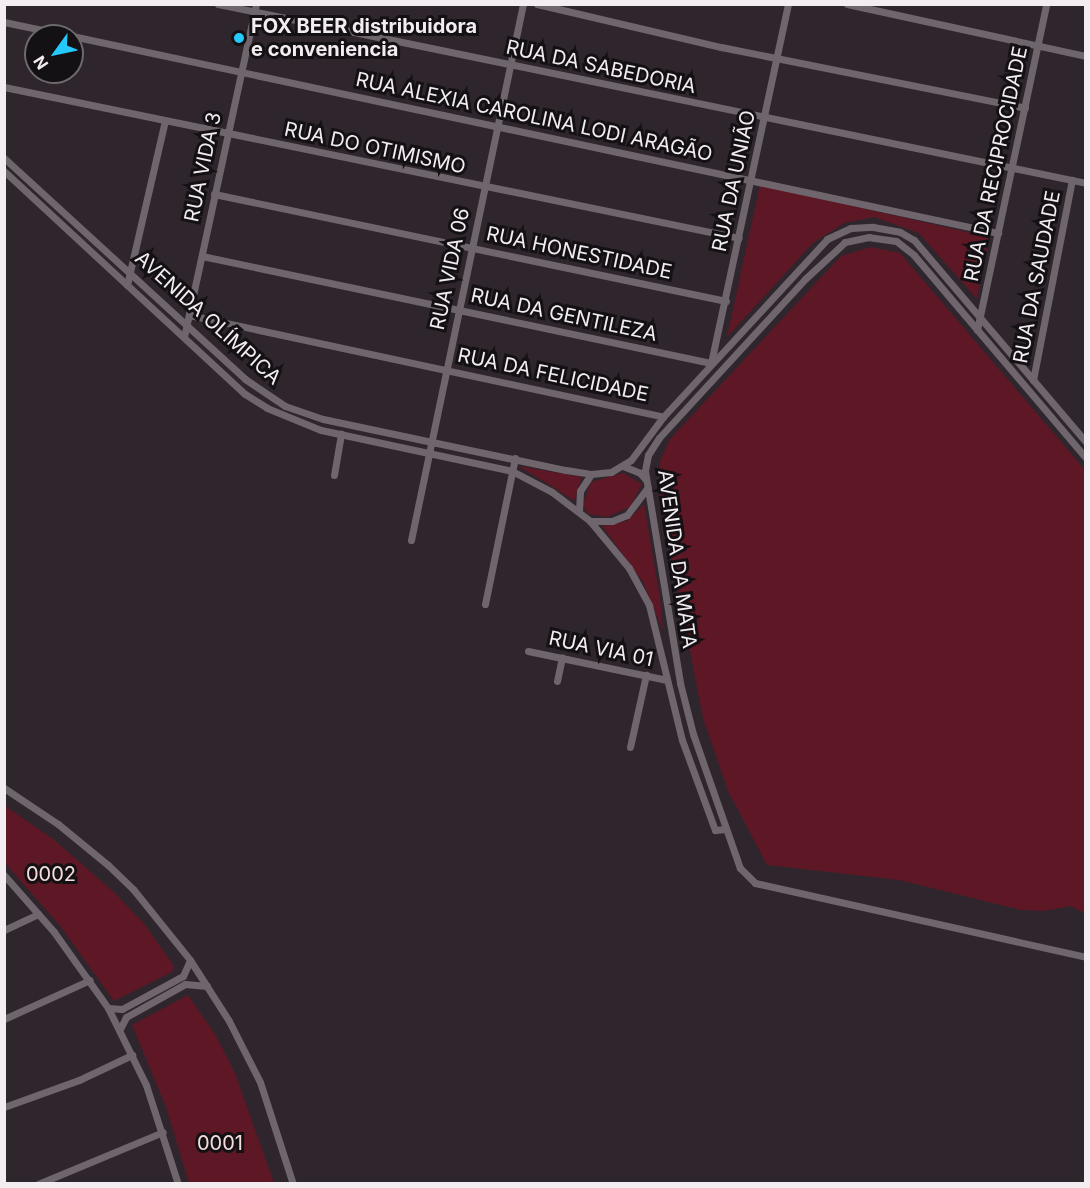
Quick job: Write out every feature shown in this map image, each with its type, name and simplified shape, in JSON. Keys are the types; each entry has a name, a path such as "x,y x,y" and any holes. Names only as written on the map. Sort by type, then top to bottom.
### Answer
{"street":[{"name":"RUA DA SABEDORIA","path":"218,4 255,8 765,118 1086,183"},
{"name":"RUA VIDA 06","path":"411,540 523,4"},
{"path":"537,4 721,47 776,56 1025,108"},
{"name":"RUA DA UNIÃO","path":"709,363 726,301 788,4"},
{"path":"847,4 1086,56"},
{"name":"RUA DA RECIPROCIDADE","path":"977,330 1046,4"},
{"name":"RUA VIDA 3","path":"184,337 255,8"},
{"name":"RUA ALEXIA CAROLINA LODI ARAGÃO","path":"4,22 24,26"},
{"name":"RUA ALEXIA CAROLINA LODI ARAGÃO","path":"84,39 998,233"},
{"name":"RUA DO OTIMISMO","path":"4,87 485,188 739,238"},
{"path":"127,285 132,273 165,121"},
{"name":"AVENIDA OLÍMPICA","path":"4,158 245,379 285,406 351,426 591,474"},
{"name":"AVENIDA OLÍMPICA","path":"4,171 245,394 267,408 300,423 512,471 527,478"},
{"name":"RUA DA SAUDADE","path":"1033,380 1072,180"},
{"name":"RUA HONESTIDADE","path":"214,194 726,301"},
{"name":"AVENIDA DA MATA","path":"623,466 709,363 815,250 828,239 851,228 883,228 914,240 1085,439"},
{"name":"AVENIDA DA MATA","path":"527,478 590,520 622,559 649,605 682,740 715,830 726,829 693,734 678,672 646,484 648,455 667,428 805,279 845,242 869,237 901,243 1086,458"},
{"name":"RUA DA GENTILEZA","path":"201,256 709,363"},
{"name":"RUA DA FELICIDADE","path":"189,315 663,417"},
{"path":"334,475 341,434"},
{"path":"485,604 514,458"},
{"path":"579,511 580,491 591,474 623,466 640,473 646,484 627,515 612,521 590,520"},
{"name":"RUA VIA 01","path":"528,651 667,680"},
{"path":"557,681 562,658"},
{"path":"630,747 646,675"},
{"path":"4,788 58,824 108,866 133,890 190,960 207,986 260,1082 292,1184"},
{"path":"726,829 740,868 755,883 1086,957"},
{"path":"4,875 39,914 90,980 120,1029 164,1132 178,1184"},
{"path":"4,930 39,914"},
{"path":"108,1008 122,1009 183,976 190,960"},
{"path":"4,1019 90,980"},
{"path":"120,1029 126,1017 185,984 207,986"},
{"path":"4,1107 79,1080 132,1055"},
{"path":"38,1184 164,1132"}],"green space":[{"path":"760,185 989,237 977,299 919,233 874,217 844,223 813,243 727,337"},
{"path":"871,247 900,253 1085,470 1085,913 1071,906 1044,911 1021,910 899,880 767,865 728,791 703,718 660,496 660,460 670,439 841,256"},
{"path":"518,466 582,477 574,501 550,485"},
{"path":"623,473 642,484 630,507 607,517 588,514 583,505 591,482"},
{"path":"644,504 663,631 643,582 602,526 627,521"},
{"name":"0002","path":"4,805 53,839 115,893 145,925 174,966 172,972 114,1001 61,927 5,863"},
{"name":"0001","path":"188,995 215,1034 235,1073 274,1183 189,1183 166,1107 132,1025"}],"place":[{"name":"FOX BEER distribuidora e conveniencia","path":"239,38"}]}
